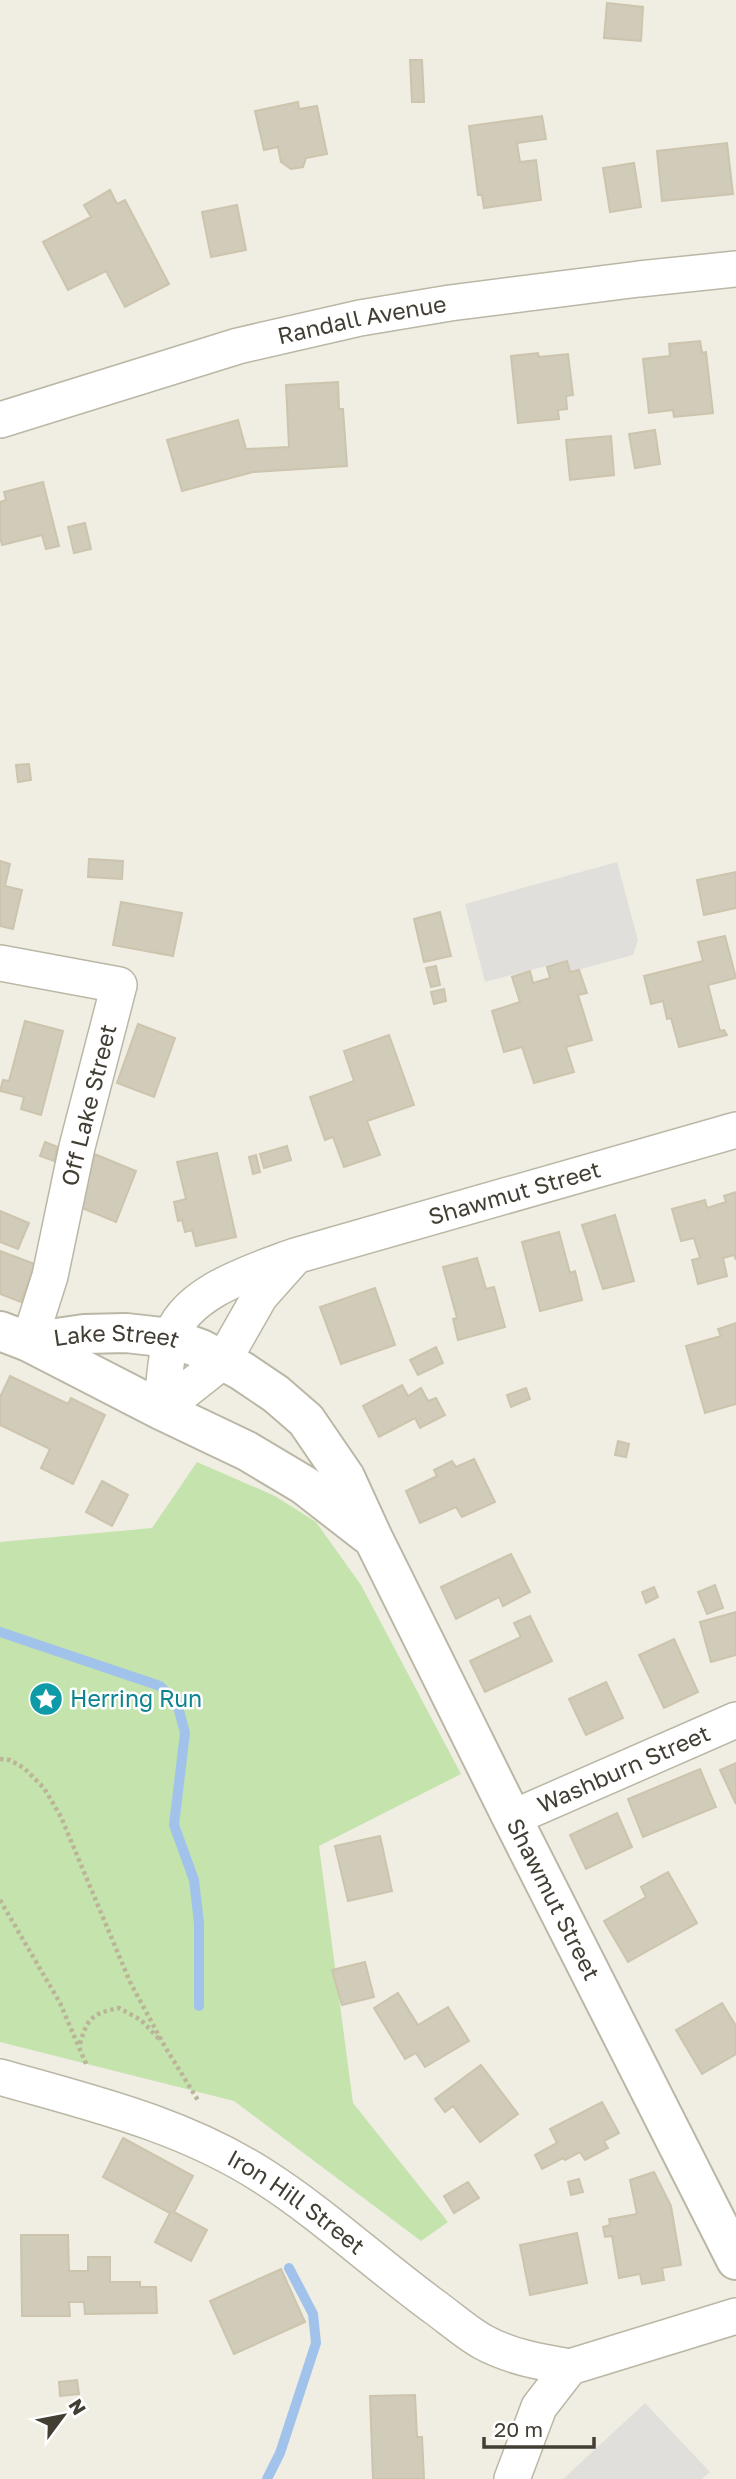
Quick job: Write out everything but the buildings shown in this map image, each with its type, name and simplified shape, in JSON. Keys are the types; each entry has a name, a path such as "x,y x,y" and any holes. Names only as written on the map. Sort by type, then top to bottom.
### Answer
{"street":[{"name":"Randall Avenue","path":"0,420 239,346 348,320 450,303 736,269"},
{"name":"Off Lake Street","path":"0,963 119,985 76,1147 50,1276 15,1336"},
{"name":"Shawmut Street","path":"736,1130 295,1256 228,1281 199,1300 179,1321 198,1349 276,1394 306,1420 345,1477 512,1818 736,2260"},
{"name":"Shawmut Street","path":"161,1410 198,1349 260,1296 295,1256"},
{"name":"Lake Street","path":"15,1336 126,1333 198,1349"},
{"name":"Lake Street","path":"15,1336 161,1410"},
{"name":"Shawmut Street","path":"161,1410 198,1349"},
{"name":"Shawmut Street","path":"161,1410 247,1451 304,1485 373,1538"},
{"name":"Washburn Street","path":"512,1818 736,1720"},
{"name":"Iron Hill Street","path":"0,2077 153,2121 192,2137 262,2175 314,2210 407,2287 483,2342 521,2358 570,2367"},
{"path":"512,2479 539,2407 570,2367 736,2316"}],"path":[{"path":"0,1759 10,1760 24,1768 44,1788 55,1807 130,1982 203,2109"},
{"path":"0,1900 60,2003 102,2106"},
{"path":"79,2045 89,2020 101,2012 118,2008 141,2021 164,2045"}],"green space":[{"path":"197,1462 275,1496 316,1522 361,1585 461,1774 319,1846 353,2103 448,2222 421,2241 234,2101 0,2042 0,1542 152,1528"}],"shaded area":[{"path":"617,862 638,940 633,955 570,972 566,961 485,982 465,904"},
{"path":"645,2403 710,2472 702,2479 563,2479"}],"waterway":[{"path":"0,1632 160,1686 177,1703 185,1733 174,1825 194,1880 199,1923 199,2006"},
{"path":"267,2479 280,2453 316,2343 313,2314 289,2268"}],"place":[{"name":"Herring Run","path":"46,1699"}]}
